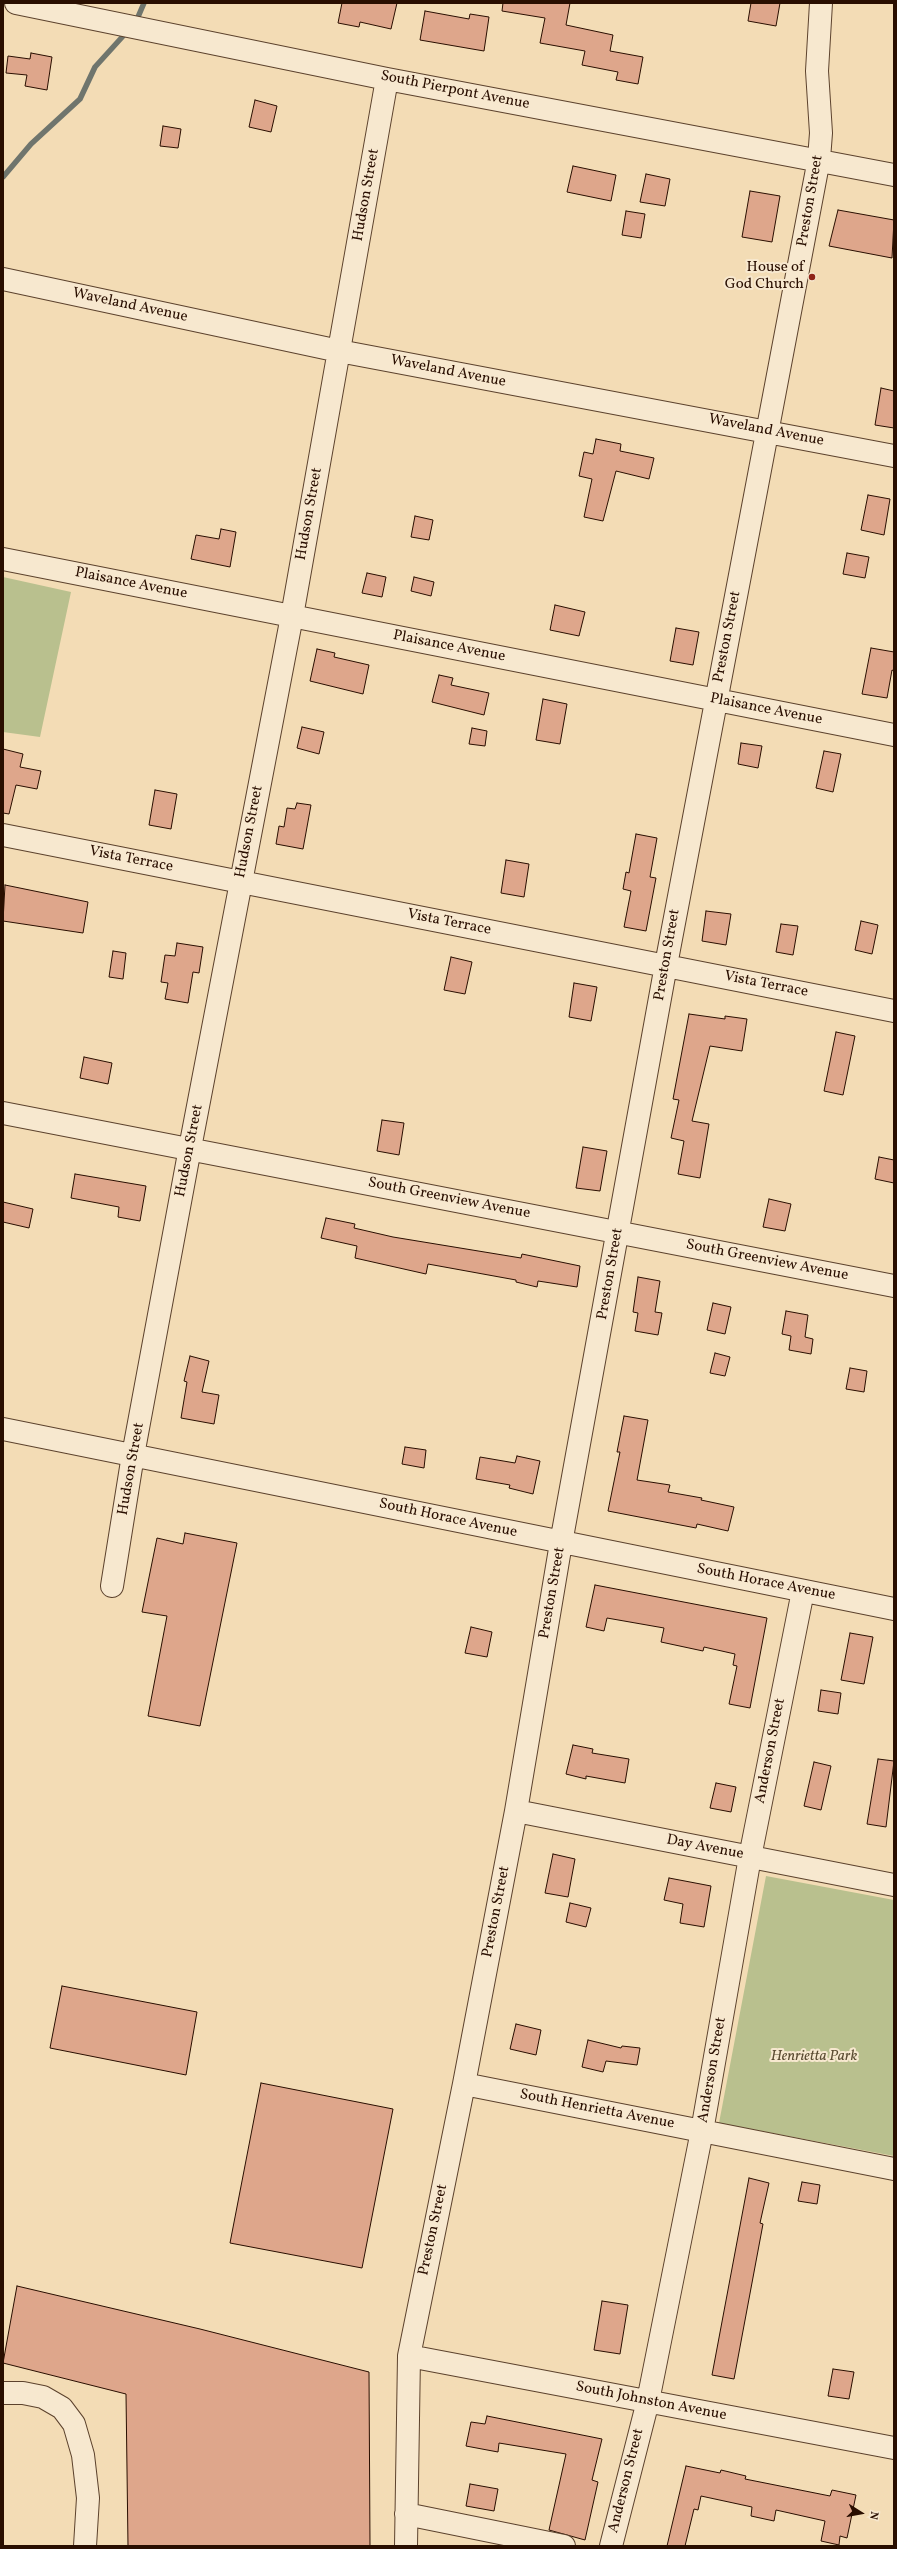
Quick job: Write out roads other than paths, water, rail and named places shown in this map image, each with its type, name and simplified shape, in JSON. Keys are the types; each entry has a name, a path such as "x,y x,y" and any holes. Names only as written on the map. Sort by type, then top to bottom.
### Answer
{"street":[{"name":"South Pierpont Avenue","path":"16,3 387,79 894,175"},
{"name":"Preston Street","path":"406,2546 409,2356 464,2084 516,1811 561,1543 619,1232 666,965 715,699 768,432 819,160 821,133 817,71 821,3"},
{"name":"Hudson Street","path":"112,1586 134,1455 190,1148 292,616 387,79"},
{"name":"Waveland Avenue","path":"3,279 339,351 894,456"},
{"name":"Plaisance Avenue","path":"3,559 894,735"},
{"name":"Vista Terrace","path":"3,835 894,1011"},
{"name":"South Greenview Avenue","path":"3,1112 894,1286"},
{"name":"South Horace Avenue","path":"3,1429 561,1543 894,1609"},
{"name":"Anderson Street","path":"611,2546 648,2401 702,2131 750,1857 803,1591"},
{"name":"Day Avenue","path":"516,1811 894,1885"},
{"name":"South Henrietta Avenue","path":"464,2084 894,2169"},
{"name":"South Johnston Avenue","path":"409,2356 894,2448"},
{"path":"3,2393 23,2393 43,2397 62,2408 74,2424 83,2455 88,2498 86,2546"},
{"path":"406,2514 564,2546"}],"waterway":[{"path":"138,17 144,3"},
{"path":"3,177 31,144 80,99 95,67 124,35"}],"place":[{"name":"House of God Church","path":"812,277"}],"park label":[{"name":"Henrietta Park","path":"814,2057"}]}
